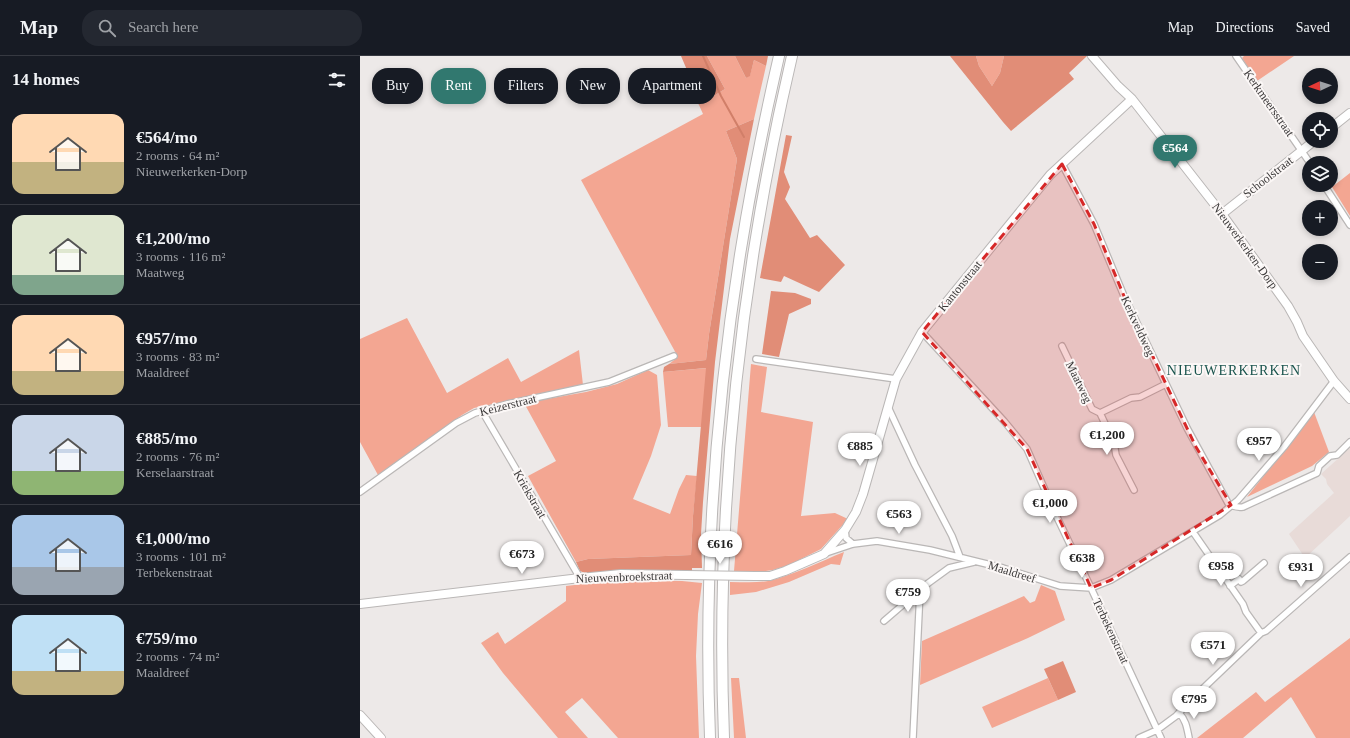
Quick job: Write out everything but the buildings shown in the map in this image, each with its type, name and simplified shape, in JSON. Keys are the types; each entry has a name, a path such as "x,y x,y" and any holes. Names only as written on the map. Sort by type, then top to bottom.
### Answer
{"highway":[{"path":"710,738 708,688 709,591 713,496 721,399 732,305 746,217 764,122 779,56"},
{"path":"724,738 722,688 722,594 727,497 735,401 746,307 759,219 777,124 792,56"}],"street":[{"name":"Nieuwerkerken-Dorp","path":"1092,56 1118,86 1132,99 1222,214 1288,306 1297,322 1302,336 1334,381 1350,399"},
{"name":"Kerkmeersstraat","path":"1236,56 1305,156"},
{"name":"Kantonstraat","path":"824,554 845,530 856,512 896,379 922,332 1050,175 1132,99"},
{"path":"1338,122 1350,112"},
{"name":"Schoolstraat","path":"1222,214 1306,148"},
{"name":"Kerkveldweg","path":"1062,164 1094,224 1124,296 1196,447 1231,505"},
{"path":"1329,192 1350,225"},
{"name":"Terbekenstraat","path":"922,332 1004,421 1027,449 1055,513 1161,738"},
{"name":"Maatweg","path":"1062,346 1092,409 1100,413 1114,443 1116,455 1134,490"},
{"name":"Keizerstraat","path":"360,492 456,423 475,413 507,404 609,382 674,356"},
{"path":"756,359 896,379"},
{"name":"Maaldreef","path":"884,621 927,584 949,568 976,561 1060,586 1091,588 1111,580 1220,515 1238,500 1284,447 1334,381"},
{"name":"Maatweg","path":"1100,413 1131,398 1140,397 1166,384"},
{"path":"888,407 915,465 952,536 960,557"},
{"name":"Kriekstraat","path":"482,411 580,578"},
{"path":"1231,505 1240,507 1243,506 1317,473 1319,466 1330,456 1337,455 1350,442"},
{"path":"845,530 846,538 852,544"},
{"path":"1193,532 1243,604 1246,612 1261,633"},
{"name":"Nieuwenbroekstraat","path":"360,604 621,574 770,576 852,544 877,541 930,550 976,561"},
{"path":"1139,738 1157,730 1179,713 1261,633 1266,631 1350,557"},
{"path":"1230,586 1239,579 1241,582 1243,581 1264,563"},
{"path":"912,738 920,591"},
{"path":"1179,713 1187,724 1189,738"},
{"path":"360,715 381,738"}],"highlighted area":[{"path":"1062,164 1094,224 1124,296 1196,447 1231,505 1111,580 1091,588 1027,449 922,332"}],"shaded area":[{"path":"681,56 707,56 714,68 686,68"},
{"path":"707,56 735,56 746,78 750,75 754,60 766,66 754,119 726,131 737,159 706,360 669,364 678,357 581,180 703,114 699,105 701,104 716,104 716,95 725,89 716,72 716,68 714,68"},
{"path":"735,56 768,56 766,66 754,60 750,76 746,78"},
{"path":"950,56 976,56 979,66 992,86 1000,73 1004,56 1087,56 1069,73 1074,79 1011,131"},
{"path":"976,56 1004,56 1000,73 992,86 979,66"},
{"path":"1244,56 1294,56 1257,81 1242,58"},
{"path":"716,72 725,89 716,95"},
{"path":"754,119 730,239 715,362 703,502 701,534 702,568 692,568 692,571 585,573 580,571 576,562 588,559 691,555 706,368 663,372 664,367 669,364 706,360 737,159 726,131"},
{"path":"786,135 792,136 784,172 790,187 785,199 810,238 817,235 845,265 819,292 784,276 781,282 760,278"},
{"path":"1350,173 1350,216 1335,192 1338,192 1338,182"},
{"path":"771,291 795,293 811,299 811,304 789,314 779,357 762,354"},
{"path":"407,318 447,393 508,358 521,382 579,350 583,385 474,408 378,475 360,442 360,339"},
{"path":"751,364 767,367 761,412 813,422 801,516 835,513 848,519 821,549 789,565 773,570 759,572 734,571"},
{"path":"707,368 702,427 668,427 663,372"},
{"path":"648,370 657,375 661,425 651,456 633,499 670,514 686,475 697,476 691,555 588,559 576,562 528,476 556,461 524,403 586,392 617,384"},
{"path":"1314,412 1329,452 1312,466 1247,497"},
{"path":"1350,448 1350,516 1305,558 1289,534 1334,493 1327,484 1326,479 1321,474"},
{"path":"844,552 840,565 831,564 789,582 756,592 730,595 730,582 768,581 797,572"},
{"path":"617,580 682,581 702,583 698,614 696,656 699,738 618,738 582,698 565,712 588,738 558,738 503,673 481,643 498,632 505,644 566,601 566,586"},
{"path":"1041,585 1055,591 1065,620 1028,638 920,685 922,641 1024,596 1030,603 1035,601"},
{"path":"1350,638 1350,738 1316,738 1291,697 1243,738 1197,738 1256,692 1265,702"},
{"path":"1063,661 1076,692 1058,700 1044,669"},
{"path":"731,678 739,678 746,738 734,738"},
{"path":"1048,678 1058,700 992,728 982,707"}],"waterway":[{"path":"703,56 721,96 744,137"}],"district":[{"name":"NIEUWERKERKEN","path":"1234,370"}]}
